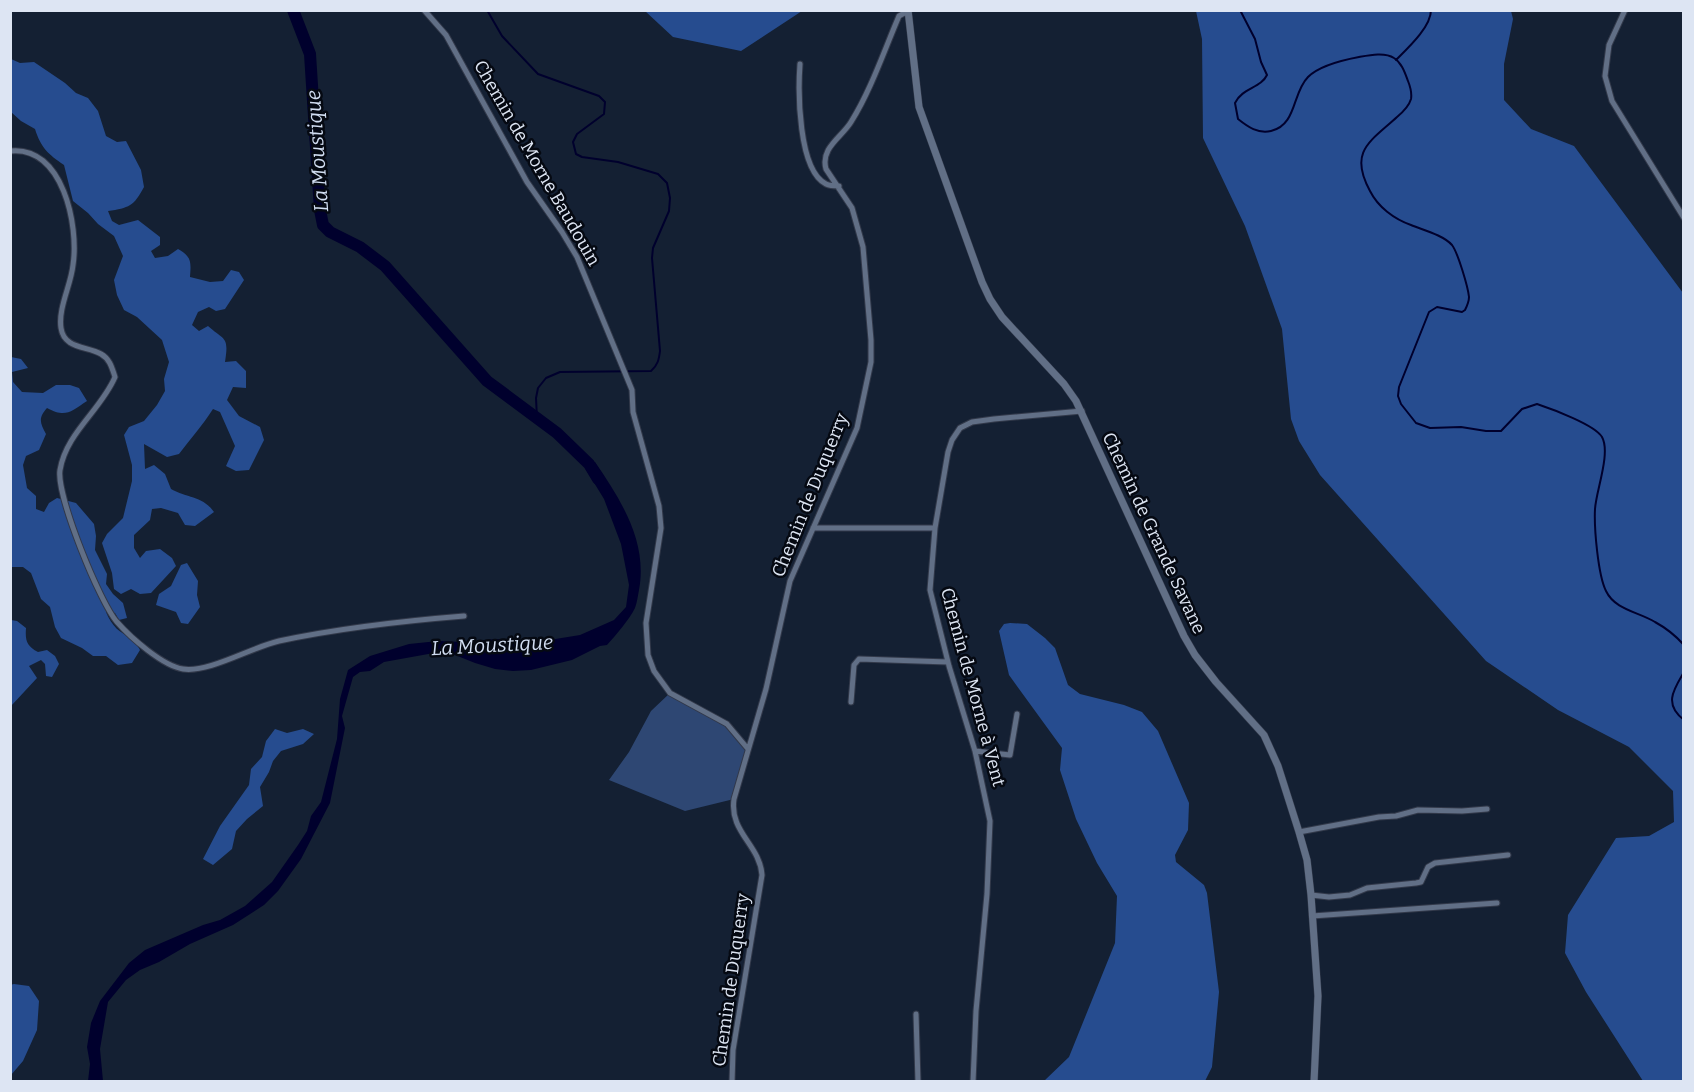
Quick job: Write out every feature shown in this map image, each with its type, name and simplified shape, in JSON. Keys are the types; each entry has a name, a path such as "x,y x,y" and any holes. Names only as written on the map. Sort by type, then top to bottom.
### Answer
{"street":[{"name":"Chemin de Morne Baudouin","path":"424,10 446,35 526,182 562,231 577,257 632,390 633,412 659,506 661,528 646,623 648,655 654,671 670,693 728,724 748,749"},
{"path":"1625,10 1610,45 1605,76 1612,101 1683,218"},
{"name":"Chemin de Duquerry","path":"732,1082 733,1050 762,875 759,859 738,828 733,807 766,689 790,581 857,428 872,362 863,247 852,208 826,169 824,162 830,146 850,124 860,106 899,16 908,11"},
{"name":"Chemin de Grande Savane","path":"908,11 919,106 990,299 1002,317 1064,384 1082,411 1184,636 1195,655 1263,735 1270,747 1307,860 1318,996 1314,1082"},
{"path":"800,64 798,83 806,152 814,172 824,183 839,186"},
{"path":"10,151 40,157 56,173 66,198 74,237 74,264 61,329 67,340 81,349 101,354 110,363 115,377 110,388 87,416 63,456 60,474 63,494 76,534 102,597 117,622 164,663 184,669 204,668 275,642 315,633 400,621 464,616"},
{"name":"Chemin de Morne à Vent","path":"973,1082 990,821 975,751 948,662 930,590 935,528 948,452 960,428 972,422 1082,411"},
{"path":"813,528 935,528"},
{"path":"851,702 854,665 859,659 948,662"},
{"path":"975,751 1010,754 1017,714"},
{"path":"1299,832 1396,816 1418,810 1487,809"},
{"path":"1311,895 1329,897 1350,895 1367,888 1421,882 1428,867 1435,863 1508,855"},
{"path":"1312,916 1497,903"},
{"path":"916,1014 918,1082"}],"shaded area":[{"path":"645,11 802,11 741,51 673,37"},
{"path":"1196,11 1511,11 1513,19 1504,64 1504,100 1531,129 1574,146 1683,293 1683,1081 1643,1081 1586,992 1565,953 1568,915 1616,838 1649,836 1674,822 1673,791 1629,747 1558,710 1486,661 1320,475 1299,441 1291,419 1282,329 1245,226 1203,138 1202,39"},
{"path":"11,59 20,63 34,62 76,93 88,98 98,111 106,136 117,142 126,141 141,170 144,187 130,205 108,211 112,221 119,225 138,220 160,237 160,245 151,251 155,258 168,256 178,249 183,252 190,260 190,277 210,282 223,281 231,270 239,272 244,280 225,309 216,311 209,307 198,312 192,325 199,331 208,326 222,337 226,343 225,362 236,361 246,371 246,388 233,387 227,400 239,416 260,427 264,440 249,470 236,471 226,466 235,446 220,412 213,409 179,454 167,457 144,444 145,469 154,465 165,474 171,489 200,500 214,512 195,526 185,525 178,513 161,508 152,509 150,520 134,535 134,548 140,558 146,551 160,549 172,558 176,566 151,593 140,594 131,589 121,594 114,589 112,573 102,543 107,534 123,518 132,481 132,465 124,435 129,427 144,421 157,405 165,391 164,379 169,362 162,340 137,317 124,310 117,295 114,280 123,256 114,236 73,201 64,165 46,150 35,129 11,112"},
{"path":"11,357 21,359 28,368 12,372 13,382 22,392 43,393 56,385 70,385 79,388 87,401 64,413 47,408 41,421 46,434 39,450 26,456 23,465 27,488 36,496 36,509 44,512 49,503 57,498 76,503 94,524 95,550 107,574 106,584 123,603 127,618 119,620 115,613 106,612 113,625 133,638 140,650 132,663 118,665 106,656 93,656 61,638 55,627 50,607 41,599 31,573 23,567 11,567"},
{"path":"187,563 198,581 197,595 200,607 188,624 181,623 176,612 156,605 159,594 171,586 181,565"},
{"path":"11,620 17,621 26,628 26,640 31,648 38,652 47,650 55,656 59,664 52,677 46,676 45,664 41,660 29,666 37,678 11,706"},
{"path":"1004,624 1027,624 1055,648 1068,685 1080,694 1142,712 1158,731 1189,803 1188,830 1175,855 1176,862 1204,885 1207,893 1219,992 1212,1067 1205,1081 1044,1081 1069,1057 1115,943 1117,896 1097,863 1076,819 1060,770 1062,748 1009,675 999,631"},
{"path":"670,693 727,724 748,749 734,799 685,811 609,780 629,752 651,711"},
{"path":"275,729 287,733 303,729 314,734 303,744 281,751 273,761 260,787 263,806 236,831 232,849 213,865 203,859 220,826 249,785 251,769 262,757 266,741"},
{"path":"10,985 29,986 39,1001 37,1030 23,1061 11,1075"}],"water":[{"path":"595,462 623,507 636,538 640,555 641,572 635,608 618,632 607,645 600,646 572,660 531,670 495,669 445,651 384,662 370,671 360,672 353,677 342,716 345,728 330,803 301,859 278,891 264,905 233,925 190,944 140,970 126,980 108,1002 100,1049 103,1081 88,1081 90,1064 87,1047 91,1023 100,1001 129,963 145,950 220,920 245,906 272,882 307,831 311,816 321,802 337,739 340,699 348,670 370,656 409,644 496,639 543,641 580,635 614,620 626,607 629,585 621,544 604,499 585,468"}],"waterway":[{"name":"La Moustique","path":"293,10 310,54 320,210 323,225 330,232 360,247 385,266 487,381 557,433 589,464 598,479"},
{"path":"487,10 502,36 538,74 599,96 605,102 604,114 577,134 573,142 576,154 582,157 618,162 658,174 667,183 670,198 669,211 653,248 652,258 660,351 657,364 651,371 560,372 546,378 538,388 537,419"},
{"path":"1240,10 1255,39 1267,75 1260,83 1242,94 1235,103 1238,119 1257,131 1271,131 1286,122 1303,84 1308,77 1325,66 1377,54 1390,56 1401,65 1409,85 1411,99 1404,111 1371,140 1366,148 1361,166 1364,177 1373,197 1387,212 1452,245 1469,297 1466,308 1462,312 1437,307 1429,312 1399,387 1398,396 1401,404 1416,423 1430,428 1461,427 1501,431 1522,409 1537,404 1573,418 1598,432 1602,437 1605,452 1595,509 1595,528 1603,584 1610,597 1621,607 1659,624 1684,645"},
{"path":"1396,60 1423,30 1431,10"},
{"path":"1684,672 1672,696 1674,708 1684,720"}]}
